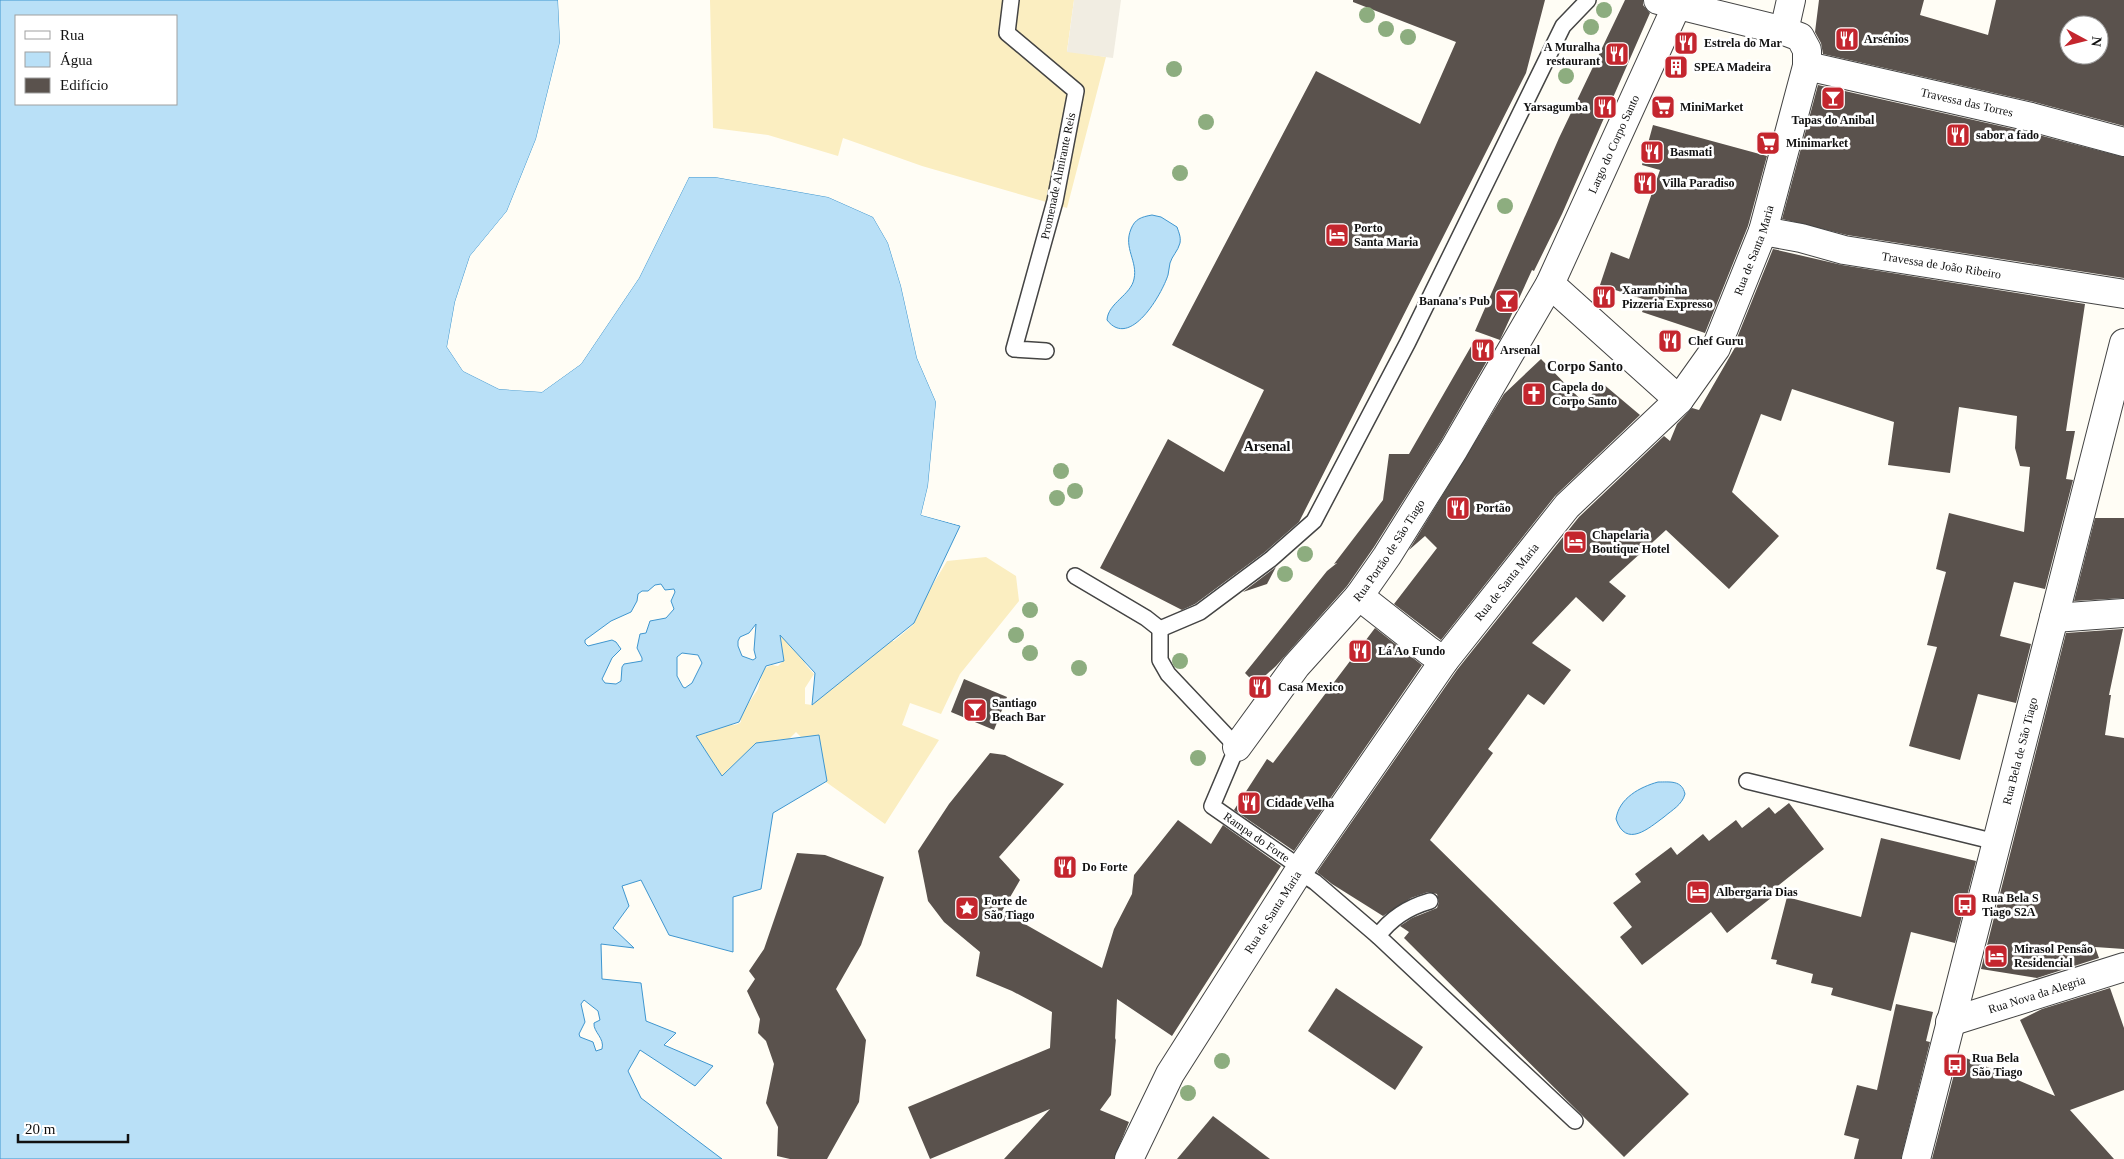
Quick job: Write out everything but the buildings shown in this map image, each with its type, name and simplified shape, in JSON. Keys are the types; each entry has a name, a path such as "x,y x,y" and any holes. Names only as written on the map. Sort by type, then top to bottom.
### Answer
{"street":[{"path":"1784,31 1791,0"},
{"name":"Rua de Santa Maria","path":"1129,1159 1170,1074 1300,870 1444,660 1567,506 1679,400 1716,348 1762,230 1807,66 1807,50 1800,37 1784,31 1667,3"},
{"name":"Largo do Corpo Santo","path":"1550,284 1667,3"},
{"name":"Travessa das Torres","path":"1807,66 2031,117 2124,142"},
{"name":"Travessa de João Ribeiro","path":"1762,230 1844,250 2124,294"},
{"path":"1550,284 1679,400"},
{"name":"Rua Portão de São Tiago","path":"1237,747 1296,666 1359,596 1387,556 1431,487 1550,284"},
{"name":"Rua Bela de São Tiago","path":"1916,1159 2124,342"},
{"path":"1359,596 1429,651 1444,660"},
{"path":"2054,618 2124,613"},
{"name":"Rua Nova da Alegria","path":"1950,1022 2124,968"}],"lane":[{"name":"Promenade Almirante Reis","path":"1012,0 1007,33 1076,91 1055,200 1014,349 1046,351"},
{"path":"1160,629 1200,612 1270,559 1314,522 1408,342 1563,26 1588,0"},
{"path":"1075,576 1146,618 1160,629"},
{"path":"1160,629 1160,660 1168,674 1237,747"},
{"name":"Rua Portão de São Tiago","path":"1212,806 1237,747"},
{"path":"1747,782 1996,842"},
{"name":"Rampa do Forte","path":"1212,806 1300,870 1378,936 1575,1121"},
{"path":"1378,936 1395,918 1415,905 1430,901"}],"sand":[{"path":"710,0 1074,0 1067,51 1106,57 1067,208 922,166 843,138 838,156 768,135 713,128"},
{"path":"986,557 1016,576 1019,601 960,674 941,714 910,703 902,725 939,740 885,824 826,782 817,737 801,737 796,732 789,739 780,739 727,775 720,777 695,738 700,729 721,724 736,725 741,722 740,716 758,689 763,669 772,665 778,666 784,660 777,653 778,635 795,645 806,665 814,674 805,688 805,704 812,705 826,690 889,641 894,641 913,625 917,611 947,561"}],"shaded area":[{"path":"1074,0 1121,0 1113,58 1067,52"}],"water":[{"path":"0,0 558,0 560,42 536,139 507,211 470,256 455,302 447,347 463,371 499,389 542,392 581,364 639,278 689,177 715,177 828,197 873,217 888,243 901,286 917,358 936,402 928,486 921,515 960,526 914,623 812,705 815,673 780,635 784,661 766,666 739,722 696,736 722,776 756,743 819,735 827,781 773,813 761,889 733,897 733,952 669,935 641,880 622,886 629,906 613,928 634,948 601,944 602,979 641,983 646,1021 676,1033 664,1045 713,1066 695,1086 640,1050 628,1071 641,1098 722,1159 0,1159","holes":["661,584 665,590 674,589 675,592 671,601 674,609 666,618 650,621 646,633 640,634 637,648 642,661 624,664 621,681 616,684 605,683 602,679 612,658 621,649 612,640 588,646 585,640 611,621 631,612 637,601 638,594 642,591 648,591 655,585","756,624 754,650 756,658 753,660 742,656 738,641 740,637 749,633","682,653 698,655 702,663 692,683 685,688 677,676 677,657","584,1000 598,1011 600,1020 594,1023 594,1026 602,1042 602,1049 596,1051 593,1042 580,1037 579,1034 585,1022 581,1004"]},
{"path":"1152,215 1161,217 1177,227 1180,243 1171,260 1165,284 1144,316 1135,324 1125,328 1116,327 1107,320 1108,314 1129,290 1134,279 1135,272 1129,248 1131,229 1139,219"},
{"path":"1658,782 1675,783 1681,786 1685,794 1682,801 1645,830 1632,834 1626,833 1620,828 1616,819 1621,805 1631,794"}],"pier":[{"path":"558,0 560,0 563,42 538,140 509,212 472,257 457,302 450,347 465,370 500,386 542,389 579,362 637,277 688,175 715,174 828,195 874,215 890,242 904,285 919,357 938,401 930,487 924,513 961,523 962,526 921,515 928,486 936,402 917,358 901,286 888,243 873,217 828,197 715,177 689,177 639,278 581,364 542,392 499,389 463,371 447,347 455,302 470,256 507,211 536,139 560,42"}],"place":[{"name":"Arsénios","path":"1847,39"},
{"name":"Estrela do Mar","path":"1686,43"},
{"name":"A Muralha restaurant","path":"1617,54"},
{"name":"SPEA Madeira","path":"1676,67"},
{"name":"Tapas do Anibal","path":"1833,98"},
{"name":"Yarsagumba","path":"1605,107"},
{"name":"MiniMarket","path":"1663,107"},
{"name":"sabor a fado","path":"1958,135"},
{"name":"Minimarket","path":"1768,143"},
{"name":"Basmati","path":"1652,152"},
{"name":"Villa Paradiso","path":"1645,183"},
{"name":"Porto Santa Maria","path":"1337,235"},
{"name":"Xarambinha Pizzeria Expresso","path":"1604,297"},
{"name":"Banana's Pub","path":"1507,301"},
{"name":"Chef Guru","path":"1670,341"},
{"name":"Arsenal","path":"1483,350"},
{"name":"Capela do Corpo Santo","path":"1534,394"},
{"name":"Portão","path":"1458,508"},
{"name":"Chapelaria Boutique Hotel","path":"1575,542"},
{"name":"Lá Ao Fundo","path":"1360,651"},
{"name":"Casa Mexico","path":"1260,687"},
{"name":"Santiago Beach Bar","path":"975,710"},
{"name":"Cidade Velha","path":"1249,803"},
{"name":"Do Forte","path":"1065,867"},
{"name":"Albergaria Dias","path":"1698,892"},
{"name":"Rua Bela S Tiago S2A","path":"1965,905"},
{"name":"Forte de São Tiago","path":"967,908"},
{"name":"Mirasol Pensão Residencial","path":"1996,956"},
{"name":"Rua Bela São Tiago","path":"1955,1065"}],"district":[{"name":"Corpo Santo","path":"1585,366"},
{"name":"Arsenal","path":"1267,446"}]}
